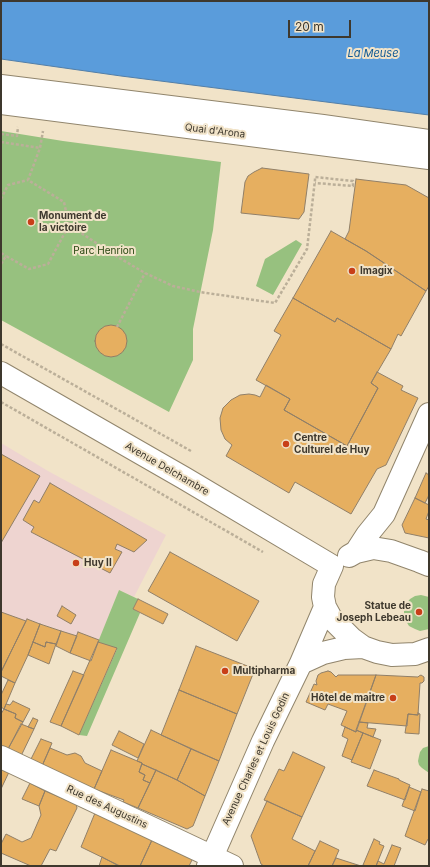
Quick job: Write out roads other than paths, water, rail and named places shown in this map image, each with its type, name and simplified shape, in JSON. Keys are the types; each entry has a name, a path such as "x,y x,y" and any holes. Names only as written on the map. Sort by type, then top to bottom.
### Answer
{"street":[{"name":"Quai d'Arona","path":"1,86 323,126 429,141"},
{"name":"Quai d'Arona","path":"1,103 429,158"},
{"name":"Avenue Delchambre","path":"1,373 191,482 332,566"},
{"path":"356,552 367,535 384,514 429,414"},
{"path":"384,514 391,551"},
{"path":"429,566 391,551 373,548 356,552 332,566 324,584 323,597 325,607 332,618 352,639 363,647 392,655 415,654 429,649"},
{"name":"Avenue Charles et Louis Godin","path":"217,864 225,827 260,748 301,663 325,607"},
{"path":"301,663 323,653 344,648 363,647"},
{"name":"Rue des Augustins","path":"1,757 217,864"}],"water":[{"name":"La Meuse","path":"1,1 429,1 429,115 121,76 1,59"}],"place":[{"name":"Monument de la victoire","path":"31,222"},
{"name":"Imagix","path":"352,271"},
{"name":"Centre Culturel de Huy","path":"286,444"},
{"name":"Huy II","path":"76,563"},
{"name":"Statue de Joseph Lebeau","path":"419,612"},
{"name":"Multipharma","path":"225,671"},
{"name":"Hôtel de maitre","path":"393,698"}],"park label":[{"name":"Parc Henrion","path":"104,251"}]}
